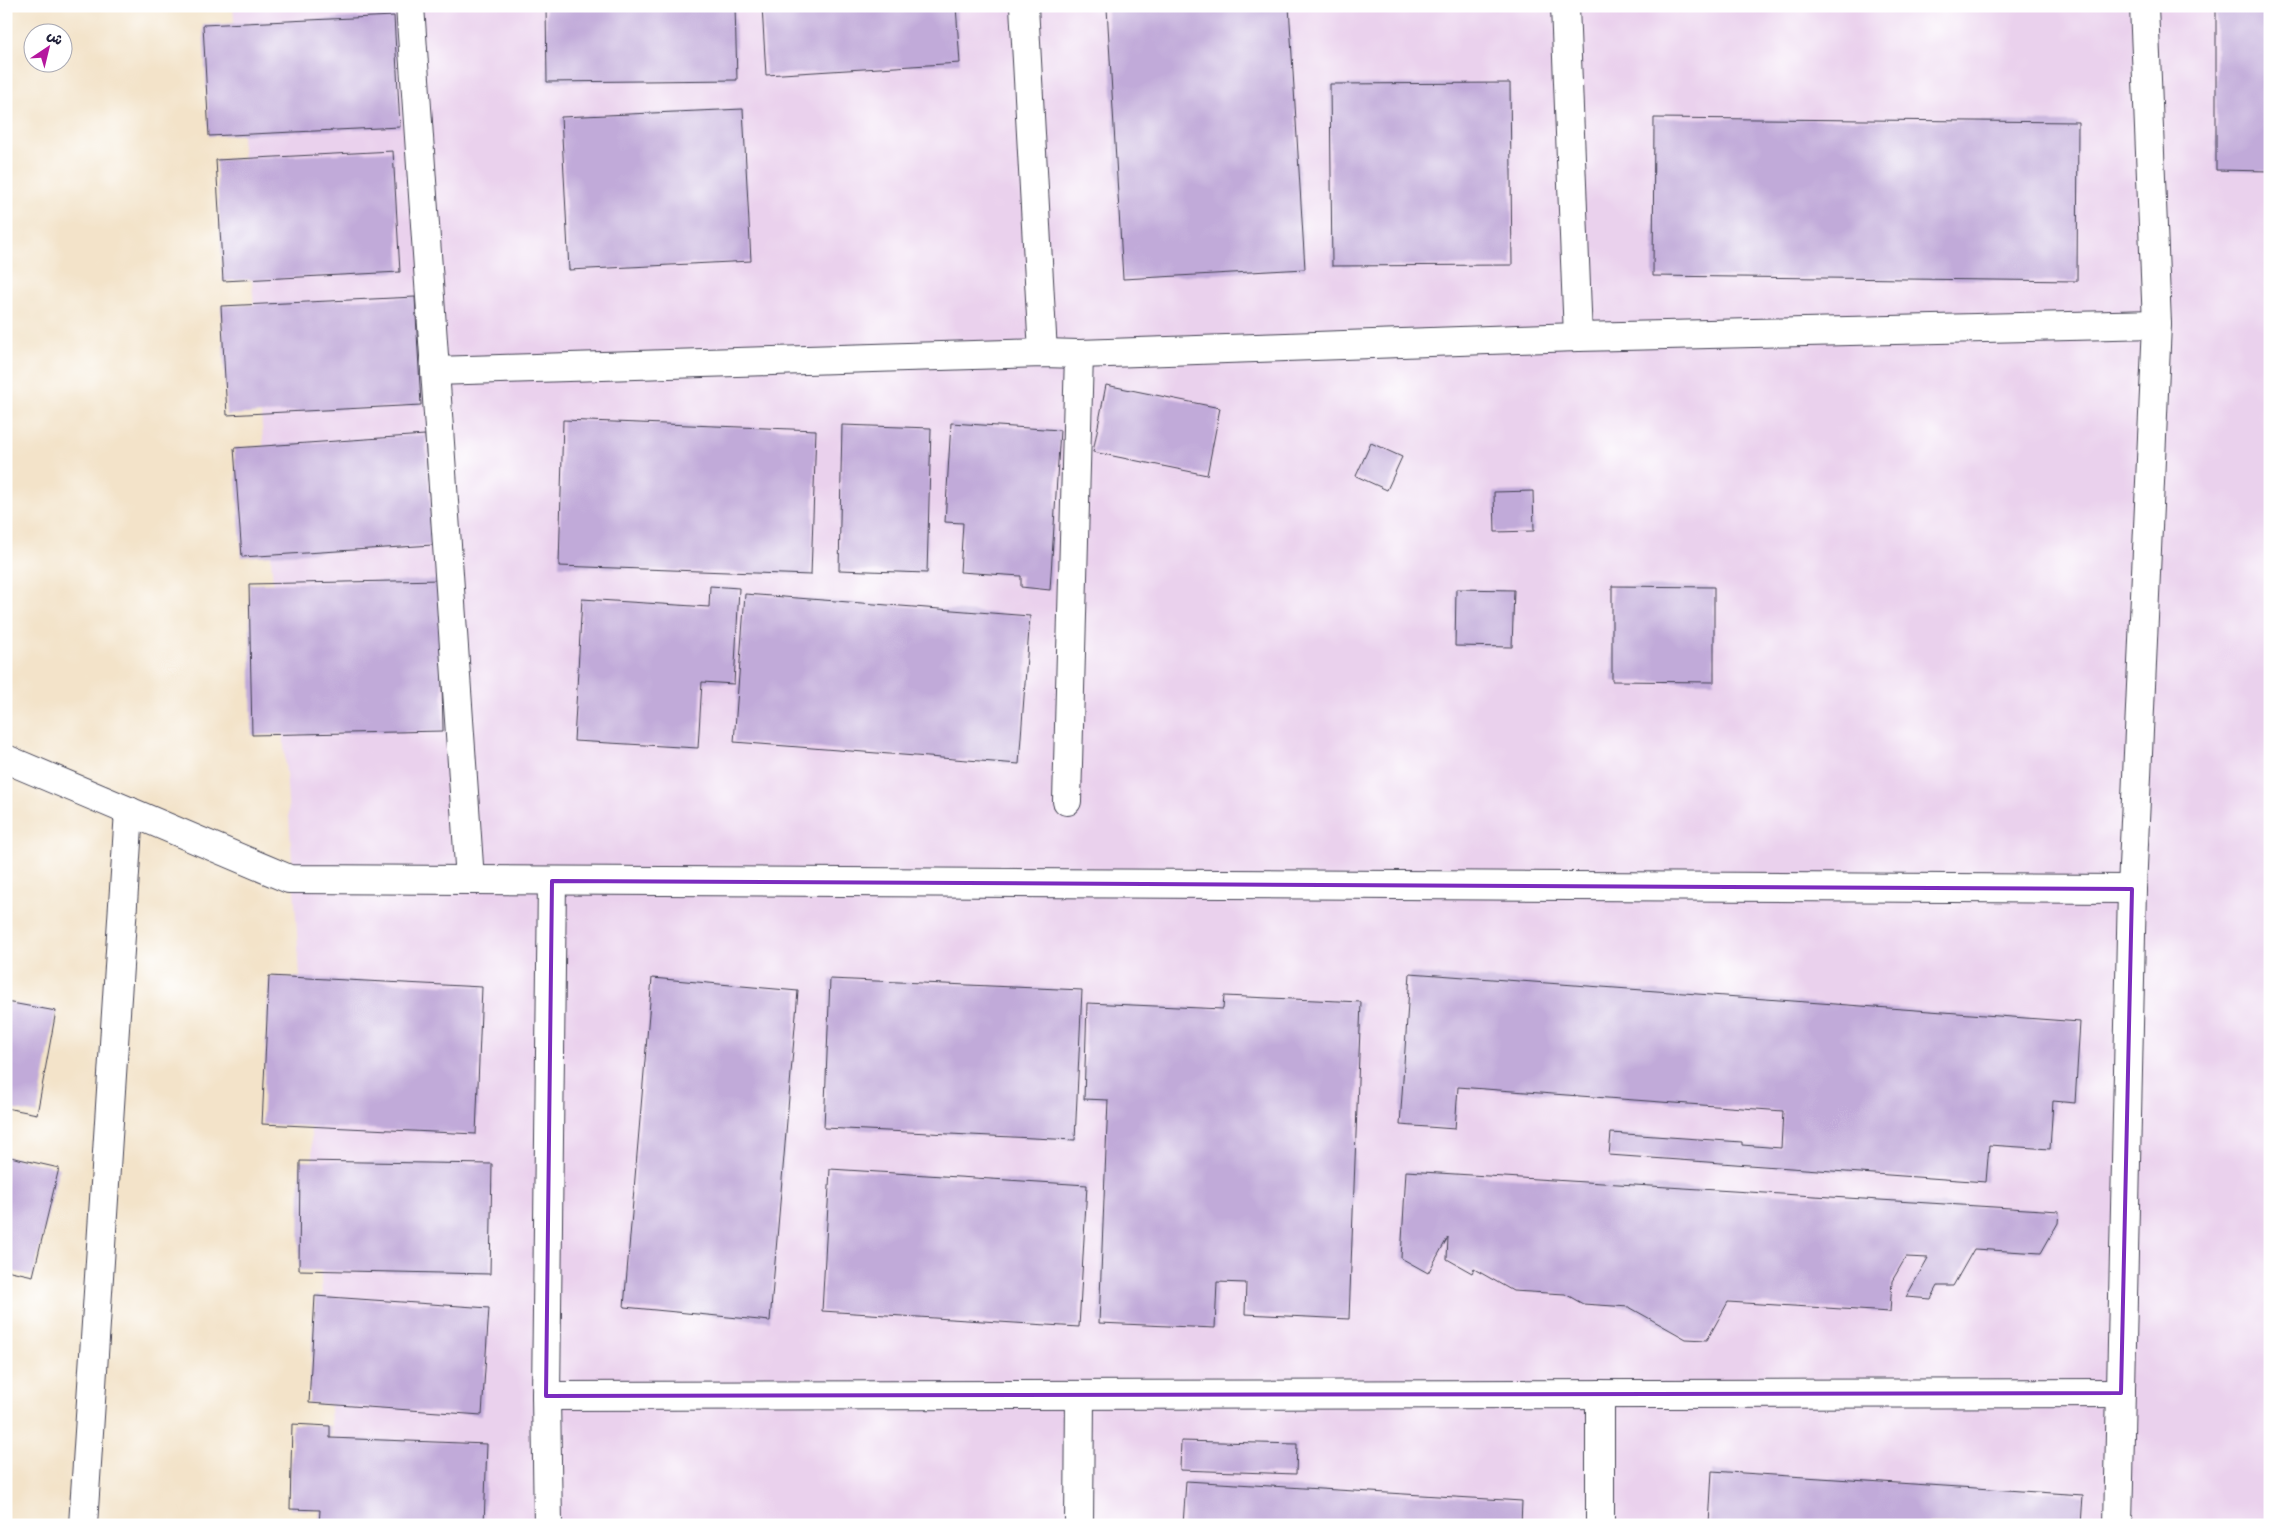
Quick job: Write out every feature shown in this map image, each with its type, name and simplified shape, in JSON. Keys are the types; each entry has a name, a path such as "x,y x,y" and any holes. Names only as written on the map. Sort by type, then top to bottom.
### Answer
{"street":[{"path":"410,6 470,880"},
{"path":"1024,6 1043,353"},
{"path":"1565,6 1578,338"},
{"path":"2118,1525 2132,889 2158,324 2144,6"},
{"path":"435,371 1043,353 1079,354 1578,338 2158,324"},
{"path":"1067,801 1079,354"},
{"path":"6,759 290,880 2132,889"},
{"path":"83,1525 128,812"},
{"path":"548,1525 546,1396 552,881"},
{"path":"546,1396 2121,1392"},
{"path":"1600,1394 1600,1525"},
{"path":"1079,1525 1080,1395"}],"highlighted area":[{"path":"552,881 2132,889 2121,1393 546,1396"}],"shaded area":[{"path":"233,6 2270,6 2270,1525 338,1525"}],"building":[{"path":"546,6 735,6 737,80 547,82"},
{"path":"762,6 956,6 960,63 766,75"},
{"path":"1144,6 1289,6 1305,269 1123,279 1107,8"},
{"path":"2216,6 2270,6 2270,171 2216,170"},
{"path":"394,16 400,127 209,136 203,25"},
{"path":"1510,83 1512,265 1332,266 1330,84"},
{"path":"743,109 751,261 569,270 561,117"},
{"path":"1654,118 2078,122 2077,281 1653,276"},
{"path":"393,151 400,272 223,281 216,160"},
{"path":"415,297 421,405 227,415 221,306"},
{"path":"1106,385 1220,408 1207,475 1093,452"},
{"path":"563,420 816,430 811,575 559,566"},
{"path":"951,423 1060,430 1050,590 1021,587 1021,576 960,572 963,523 945,522"},
{"path":"842,425 931,428 927,573 839,570"},
{"path":"425,435 433,545 242,557 234,448"},
{"path":"1371,443 1402,457 1387,490 1356,476"},
{"path":"1533,491 1534,531 1495,532 1494,492"},
{"path":"440,580 443,731 252,735 249,584"},
{"path":"710,586 739,588 734,684 702,682 698,748 574,741 582,599 709,607"},
{"path":"1612,586 1714,587 1714,682 1612,681"},
{"path":"1456,589 1514,590 1512,647 1455,646"},
{"path":"745,594 1030,616 1019,764 734,742"},
{"path":"1410,973 2080,1022 2075,1103 2053,1101 2050,1149 1989,1145 1986,1182 1609,1155 1611,1133 1742,1142 1742,1145 1781,1148 1783,1111 1458,1087 1455,1129 1400,1125"},
{"path":"269,976 482,987 476,1134 262,1124"},
{"path":"652,978 798,991 770,1321 624,1307"},
{"path":"830,979 1082,990 1075,1140 824,1128"},
{"path":"1224,996 1361,1002 1349,1319 1245,1314 1246,1283 1217,1282 1215,1328 1099,1323 1108,1100 1084,1099 1087,1003 1223,1009"},
{"path":"6,1002 56,1011 37,1114 6,1108"},
{"path":"6,1156 59,1168 33,1276 6,1270"},
{"path":"300,1161 492,1164 490,1274 299,1270"},
{"path":"830,1169 1087,1185 1079,1327 822,1311"},
{"path":"1406,1171 2059,1211 2058,1223 2041,1253 1974,1249 1953,1286 1938,1286 1931,1299 1906,1297 1928,1258 1906,1257 1892,1281 1890,1312 1728,1302 1707,1340 1686,1339 1629,1307 1583,1304 1565,1294 1513,1291 1474,1269 1472,1273 1447,1259 1448,1237 1428,1273 1401,1258"},
{"path":"315,1296 489,1308 482,1415 309,1403"},
{"path":"292,1424 330,1426 330,1438 487,1444 484,1525 319,1525 320,1510 290,1509"},
{"path":"1181,1441 1297,1444 1296,1474 1180,1470"},
{"path":"1712,1471 2083,1495 2081,1525 1709,1525"},
{"path":"1186,1481 1522,1501 1521,1525 1183,1525"}]}
